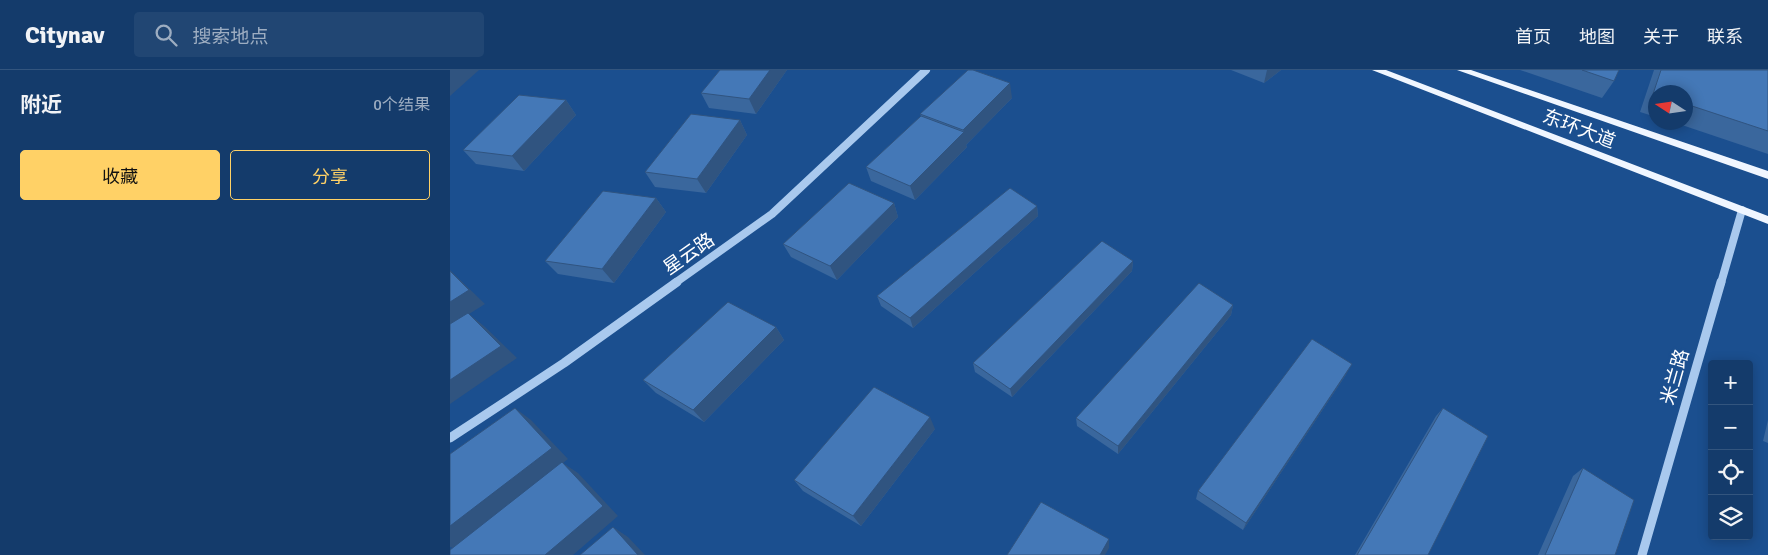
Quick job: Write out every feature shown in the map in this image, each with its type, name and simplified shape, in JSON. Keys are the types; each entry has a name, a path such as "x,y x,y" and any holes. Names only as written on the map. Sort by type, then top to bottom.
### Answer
{"main road":[{"name":"东环大道","path":"1377,70 1768,220"},
{"name":"东环大道","path":"1462,70 1768,175"}],"street":[{"name":"星云路","path":"450,438 564,363 772,214 926,70"},
{"name":"米兰路","path":"1642,555 1742,210"}],"building":[{"path":"720,70 770,70 749,99 701,93"},
{"path":"968,70 1010,83 963,130 920,114"},
{"path":"1582,70 1619,70 1614,81"},
{"path":"1661,70 1768,70 1768,131 1693,106 1693,85 1656,85"},
{"path":"519,95 566,100 512,156 463,150"},
{"path":"691,114 740,120 697,179 645,172"},
{"path":"921,116 964,132 910,186 866,167"},
{"path":"849,183 894,203 830,266 783,244"},
{"path":"1010,188 1037,206 910,318 877,296"},
{"path":"603,191 656,198 602,269 545,261"},
{"path":"1102,241 1133,261 1010,389 973,363"},
{"path":"450,271 469,290 450,302"},
{"path":"1199,283 1233,305 1118,446 1076,418"},
{"path":"728,302 776,327 693,410 643,380"},
{"path":"468,313 501,346 450,380 450,324"},
{"path":"1312,339 1352,364 1246,523 1198,491"},
{"path":"874,387 930,417 853,516 794,480"},
{"path":"515,408 552,448 450,526 450,454"},
{"path":"1443,408 1488,436 1428,555 1357,555"},
{"path":"562,462 603,506 545,555 450,555 450,550"},
{"path":"1583,468 1634,500 1615,555 1545,555"},
{"path":"1041,502 1109,539 1100,555 1007,555"},
{"path":"613,527 638,555 580,555"}]}
